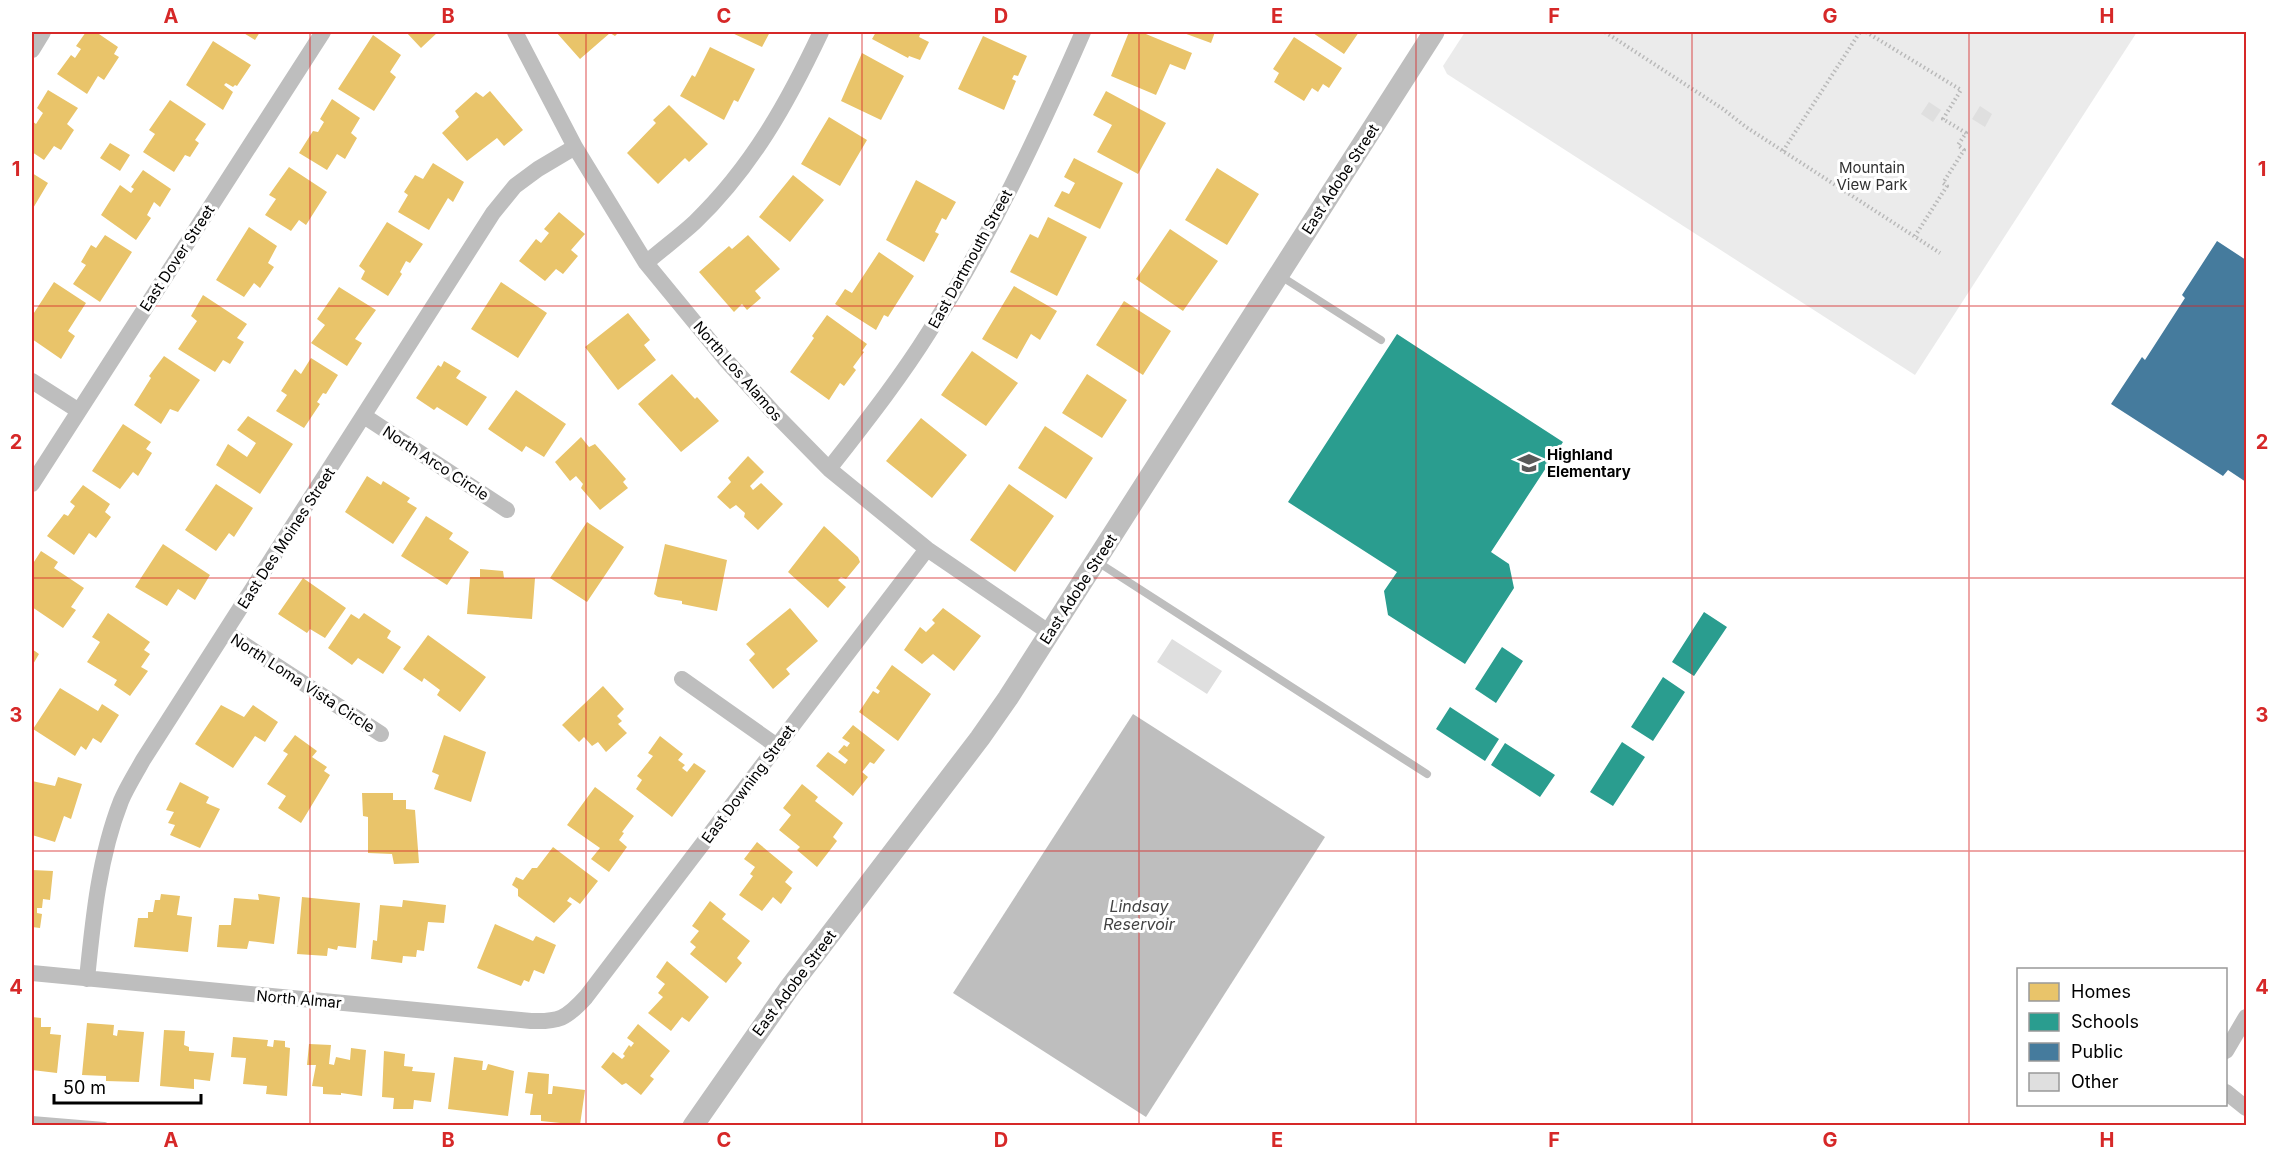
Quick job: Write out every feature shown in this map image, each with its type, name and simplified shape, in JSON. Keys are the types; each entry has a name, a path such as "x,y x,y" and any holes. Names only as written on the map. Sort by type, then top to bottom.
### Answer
{"street":[{"path":"32,50 44,32"},
{"name":"East Dover Street","path":"32,484 323,32"},
{"name":"North Los Alamos","path":"515,32 575,147 646,262 731,365 829,469 927,549 1050,633"},
{"path":"646,262 695,222 742,170 774,124 821,32"},
{"name":"East Dartmouth Street","path":"829,469 896,382 959,285 1044,121 1083,32"},
{"name":"East Adobe Street","path":"693,1125 790,987 980,738 1050,633 1434,32"},
{"name":"East Des Moines Street","path":"87,979 93,913 109,839 122,799 143,760 493,213 515,186 575,147"},
{"path":"32,381 79,411"},
{"name":"North Arco Circle","path":"364,416 507,510"},
{"name":"East Downing Street","path":"566,1018 586,998 927,549"},
{"name":"North Loma Vista Circle","path":"225,632 381,734"},
{"path":"682,679 777,746"},
{"name":"North Almar","path":"32,973 531,1021 554,1021 566,1018"},
{"path":"2227,1049 2247,1017"},
{"path":"2227,1093 2247,1108"}],"lane":[{"path":"1279,274 1381,340"},
{"path":"1096,561 1427,774"},
{"path":"32,1120 104,1125"}],"path":[{"path":"1605,32 1723,109 1782,151 1940,253"},
{"path":"1782,151 1860,32"},
{"path":"1866,32 1961,90 1943,119 1966,133 1958,146 1964,150 1943,183 1947,186 1915,236"}],"green space":[{"name":"Mountain View Park","path":"1465,32 2137,32 1915,375 1447,74 1443,66"}],"water":[{"name":"Lindsay Reservoir","path":"1133,714 1325,837 1146,1117 953,993"}],"building: Homes":[{"path":"86,32 96,32 118,47 114,54 119,57 104,80 98,76 87,94 57,74 71,55 75,58 81,49 76,46"},
{"path":"242,32 260,32 255,40"},
{"path":"406,32 438,32 421,48"},
{"path":"556,32 619,32 615,36 610,33 580,59"},
{"path":"730,32 770,32 762,47"},
{"path":"876,32 921,32 919,37 929,42 920,60 909,56 908,58 872,39"},
{"path":"1129,32 1141,32 1192,53 1185,70 1170,64 1156,95 1111,76"},
{"path":"1181,32 1215,32 1211,43"},
{"path":"1314,32 1359,32 1344,54"},
{"path":"373,35 401,55 390,72 396,77 374,111 338,89"},
{"path":"983,36 1027,56 1018,76 1014,75 1012,79 1016,81 1004,110 958,89"},
{"path":"1294,37 1342,68 1329,88 1323,84 1318,92 1312,88 1304,101 1274,82 1279,73 1273,69"},
{"path":"213,41 251,65 237,86 233,87 226,83 224,85 233,92 223,110 186,85"},
{"path":"710,47 755,69 738,102 734,100 724,120 680,96 692,75 695,77"},
{"path":"862,53 904,76 881,120 841,101"},
{"path":"48,90 78,108 67,124 74,130 61,150 54,146 44,160 32,152 32,121 36,124 43,113 37,108"},
{"path":"490,91 523,130 504,146 497,138 467,161 442,133 459,117 455,111 476,92 483,97"},
{"path":"1106,91 1166,123 1138,174 1097,152 1112,125 1093,115"},
{"path":"332,99 360,118 351,133 357,138 345,159 337,154 327,170 299,153 313,131 318,132 324,122 320,119"},
{"path":"170,100 206,124 195,140 199,143 190,157 185,155 174,172 143,152 155,134 149,130"},
{"path":"669,105 708,144 689,162 685,158 658,184 627,153 656,123 653,120"},
{"path":"829,117 867,140 840,186 801,164"},
{"path":"110,143 130,155 120,171 100,158"},
{"path":"1074,158 1123,183 1100,229 1054,206 1062,191 1069,194 1075,183 1064,177"},
{"path":"433,163 464,182 453,202 448,198 429,230 398,212 408,195 404,192 415,175 423,179"},
{"path":"289,167 327,192 306,225 299,220 291,231 265,215 276,199 269,195"},
{"path":"1217,168 1259,194 1227,245 1185,220"},
{"path":"143,170 171,189 160,207 154,202 147,215 151,218 136,240 101,215 120,185 131,193 134,189 131,187"},
{"path":"32,173 48,183 32,210"},
{"path":"793,175 824,200 790,242 759,217"},
{"path":"916,180 956,202 946,220 942,218 935,232 939,234 924,262 886,240"},
{"path":"559,212 585,234 571,250 578,256 563,274 556,269 545,281 519,261 536,239 541,243 549,233 544,229"},
{"path":"1048,217 1087,237 1057,296 1010,272 1030,234 1038,238"},
{"path":"387,222 423,244 410,263 406,261 400,272 402,274 388,296 361,279 365,271 359,266"},
{"path":"249,227 277,246 268,263 274,267 260,288 254,283 244,297 216,280"},
{"path":"1170,229 1218,261 1183,311 1136,279"},
{"path":"105,235 132,252 100,302 73,284 86,265 81,262 91,245 96,248"},
{"path":"748,235 780,269 755,291 761,298 747,310 742,304 734,312 699,272 729,246 732,249"},
{"path":"879,252 914,276 888,317 884,315 876,330 835,304 845,289 852,293"},
{"path":"54,282 86,303 68,331 75,336 61,359 32,339 32,316"},
{"path":"501,282 547,313 518,358 471,329"},
{"path":"1014,286 1057,311 1040,340 1031,334 1017,359 982,339"},
{"path":"339,287 376,310 355,339 362,343 347,366 311,343 325,325 317,319"},
{"path":"203,295 247,324 237,338 244,342 230,364 223,360 215,372 178,349 197,321 191,316"},
{"path":"1124,301 1171,331 1143,375 1096,345"},
{"path":"628,313 650,340 644,345 656,360 618,390 585,347"},
{"path":"827,315 867,344 853,367 856,370 844,386 840,383 829,400 790,372"},
{"path":"972,351 1018,383 986,426 941,395"},
{"path":"164,356 200,380 178,412 170,409 161,424 134,405 151,378 149,376"},
{"path":"311,358 338,375 326,394 323,393 317,402 320,404 304,428 276,411 287,395 281,391 295,369 301,374"},
{"path":"444,361 461,371 456,378 487,397 467,426 437,407 434,410 416,398 438,365 441,367"},
{"path":"672,374 719,421 681,452 638,404"},
{"path":"1087,374 1127,400 1102,438 1062,413"},
{"path":"516,390 566,424 544,457 526,446 522,452 488,429"},
{"path":"248,416 293,444 260,494 216,465 228,444 247,457 256,443 237,430"},
{"path":"921,418 967,455 932,498 886,461"},
{"path":"123,424 151,442 146,449 152,453 138,476 133,472 120,489 92,471"},
{"path":"1045,426 1093,458 1066,499 1018,468"},
{"path":"581,437 589,447 595,444 626,479 623,482 628,488 600,510 581,488 583,484 576,476 570,481 555,462"},
{"path":"748,456 764,472 750,486 753,490 761,483 783,504 758,530 744,517 745,513 736,505 730,509 717,497 731,482 728,478"},
{"path":"367,476 381,485 383,481 410,498 407,502 417,508 393,544 345,512"},
{"path":"216,484 253,508 234,537 229,533 216,551 185,530"},
{"path":"1009,484 1054,516 1015,572 970,540"},
{"path":"83,485 110,504 105,512 111,517 96,538 89,533 74,555 47,536 64,514 68,516 75,506 70,502"},
{"path":"426,516 453,533 449,539 469,552 447,585 401,556"},
{"path":"587,522 624,547 587,602 550,578"},
{"path":"824,526 858,557 860,562 846,579 841,577 838,580 846,587 828,608 788,572"},
{"path":"163,544 210,575 195,600 178,589 167,606 135,587"},
{"path":"665,544 727,560 717,611 682,604 682,601 658,597 654,594"},
{"path":"41,551 58,562 54,568 84,588 71,607 76,610 63,628 32,607 32,565"},
{"path":"480,569 503,571 504,578 535,578 532,619 467,614 470,577 480,577"},
{"path":"303,578 346,608 325,638 310,629 307,633 278,614"},
{"path":"790,608 818,641 786,669 790,674 773,689 749,660 755,654 746,644"},
{"path":"943,608 981,636 954,671 933,654 922,664 904,650 920,627 926,632 935,623 932,620"},
{"path":"108,613 150,642 144,650 150,654 141,667 148,671 130,696 114,685 117,680 87,662 100,642 92,637"},
{"path":"364,613 391,631 387,638 401,647 383,674 358,658 352,665 328,648 351,614 359,619"},
{"path":"428,635 486,677 460,712 437,695 440,690 424,678 422,682 403,669"},
{"path":"32,649 39,654 32,666"},
{"path":"892,665 931,694 898,741 859,712 873,691 878,694 880,691 876,688"},
{"path":"603,686 624,709 617,716 622,721 618,724 627,733 606,752 598,742 592,746 584,737 579,742 562,725"},
{"path":"60,688 98,711 102,704 119,715 101,743 93,738 86,750 81,746 75,756 33,729"},
{"path":"221,705 244,717 253,705 278,722 265,742 255,736 233,768 195,744"},
{"path":"853,725 885,750 874,764 870,762 862,772 868,777 853,796 816,766 828,752 845,764 848,760 838,752 844,745 847,747 850,743 842,738"},
{"path":"295,735 317,751 312,757 327,767 324,771 330,775 301,823 278,808 286,796 267,784 288,754 283,751"},
{"path":"444,735 486,752 471,802 434,789 439,775 432,772"},
{"path":"660,736 683,754 678,760 685,765 682,768 687,772 694,763 706,771 672,817 636,789 642,780 637,776 653,756 648,753"},
{"path":"58,777 82,784 71,819 64,816 55,842 32,835 32,781 55,786"},
{"path":"180,782 209,797 206,803 220,809 200,848 170,835 175,825 168,823 174,812 166,810"},
{"path":"802,784 818,797 815,801 843,823 833,837 837,841 817,867 797,850 800,847 779,830 791,815 783,808"},
{"path":"595,787 634,816 619,840 627,847 609,872 591,859 600,848 567,825"},
{"path":"362,793 393,793 393,800 406,800 406,809 415,810 419,863 394,864 392,854 368,853 368,817 363,816"},
{"path":"757,842 793,872 785,882 792,888 781,904 773,897 762,911 739,895 753,876 750,874 755,867 744,859"},
{"path":"553,847 598,881 580,904 570,897 567,901 572,904 554,923 518,896 518,889 512,885 516,877 523,880 532,868 537,868"},
{"path":"32,870 53,871 50,900 43,899 42,908 37,908 37,913 42,914 40,928 32,927"},
{"path":"161,894 180,896 177,915 192,917 188,952 134,947 138,918 148,918 148,912 153,912 155,900 160,900"},
{"path":"258,894 280,897 274,944 249,941 247,949 217,947 219,925 231,925 234,898 259,900"},
{"path":"302,897 360,903 356,948 338,946 337,950 328,948 327,956 297,954"},
{"path":"403,900 446,905 444,923 428,922 424,951 417,950 416,957 403,956 402,963 371,959 373,940 377,941 380,905 402,907"},
{"path":"710,901 726,914 722,919 750,941 737,958 742,963 726,983 690,954 696,947 690,942 699,931 692,926"},
{"path":"495,924 533,941 536,936 556,945 544,974 534,970 529,982 524,980 521,986 477,968"},
{"path":"667,961 709,997 689,1022 682,1017 671,1031 648,1013 663,997 658,993 665,984 656,977"},
{"path":"32,1017 41,1018 41,1027 51,1027 50,1034 61,1035 57,1073 32,1070"},
{"path":"87,1023 114,1025 113,1035 117,1036 118,1030 144,1032 139,1082 106,1081 106,1076 82,1075"},
{"path":"638,1024 670,1051 650,1076 654,1079 641,1095 626,1083 622,1085 601,1067 613,1052 622,1059 625,1056 623,1054 629,1045 631,1047 634,1043 627,1038"},
{"path":"164,1030 185,1031 184,1045 189,1047 189,1051 214,1053 210,1081 194,1079 194,1089 160,1086"},
{"path":"233,1037 268,1040 267,1046 273,1047 274,1040 285,1041 285,1047 290,1048 287,1096 266,1094 267,1086 243,1084 246,1058 231,1057"},
{"path":"309,1044 331,1045 329,1064 334,1065 336,1057 350,1060 351,1048 366,1050 362,1096 341,1093 341,1095 323,1094 323,1087 312,1086 316,1065 307,1065"},
{"path":"384,1051 405,1054 404,1066 413,1067 412,1071 435,1073 431,1102 414,1100 413,1109 393,1109 394,1098 382,1097"},
{"path":"454,1057 483,1061 482,1070 486,1070 488,1064 514,1071 508,1116 448,1109"},
{"path":"528,1072 549,1074 548,1094 552,1094 553,1086 585,1090 580,1125 541,1121 541,1115 530,1115 533,1094 525,1093"}],"building: Schools":[{"path":"1397,334 1563,442 1491,552 1509,564 1514,588 1465,664 1388,615 1384,591 1397,572 1288,502"},
{"path":"1704,612 1727,627 1694,676 1672,662"},
{"path":"1502,647 1523,661 1496,703 1475,689"},
{"path":"1663,677 1685,692 1653,741 1631,727"},
{"path":"1450,707 1499,739 1485,761 1436,729"},
{"path":"1622,742 1645,757 1613,806 1590,792"},
{"path":"1505,743 1555,775 1540,797 1491,765"}],"building: Public":[{"path":"2217,241 2246,260 2246,482 2228,470 2223,476 2111,404 2142,357 2145,360 2185,298 2182,295"}],"building: Other":[{"path":"1929,102 1941,110 1933,122 1921,114"},
{"path":"1980,106 1992,114 1985,127 1972,119"},
{"path":"1172,639 1222,671 1207,694 1157,662"}],"place":[{"name":"Highland Elementary","path":"1529,463"}]}
